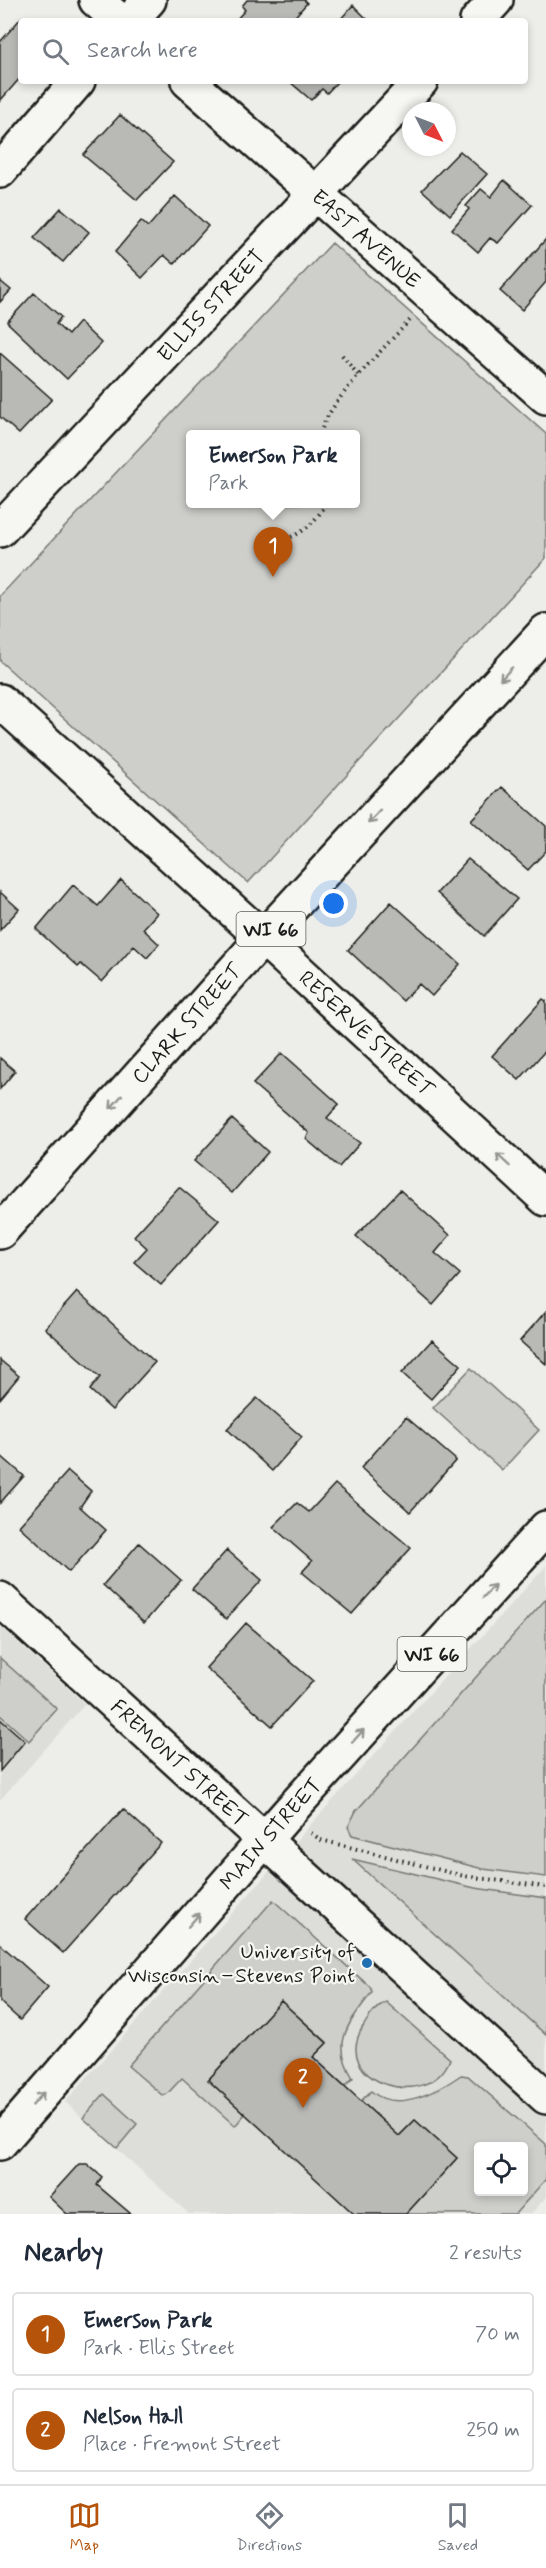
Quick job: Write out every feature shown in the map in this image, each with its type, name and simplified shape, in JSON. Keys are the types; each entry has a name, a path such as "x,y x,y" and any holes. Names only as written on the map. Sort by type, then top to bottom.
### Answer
{"street":[{"path":"96,0 117,18"},
{"path":"133,18 149,0"},
{"path":"480,18 496,0"},
{"path":"0,171 75,84"},
{"name":"EAST AVENUE","path":"191,84 546,397"},
{"name":"ELLIS STREET","path":"0,530 418,84"},
{"name":"CLARK STREET","path":"0,1232 263,938 546,631"},
{"name":"RESERVE STREET","path":"0,701 263,938 546,1199"},
{"name":"MAIN STREET","path":"0,2143 264,1841 546,1528"},
{"name":"FREMONT STREET","path":"0,1599 546,2097"}],"path":[{"path":"323,430 327,417 359,376 413,316"},
{"path":"342,355 359,376"},
{"path":"268,544 293,538 315,522 324,508"},
{"path":"309,1832 321,1840 464,1876 546,1887"}],"shaded area":[{"path":"332,243 546,434 546,558 248,883 0,661 0,596"},
{"path":"471,1368 539,1430 502,1470 433,1408"},
{"name":"University of Wisconsin–Stevens Point","path":"546,1566 546,2197 531,2214 189,2214 65,2102 312,1823"},
{"path":"546,1599 546,1877 483,1869 352,1835 348,1827 356,1811"},
{"path":"0,1626 85,1704 0,1800"},
{"path":"0,1658 57,1709 29,1741 0,1715"},
{"path":"352,1859 475,1888 546,1898 546,2035"},
{"path":"273,1900 370,1987 372,1992 350,2023 343,2042 346,2065 353,2078 345,2086 313,2057 327,2042 281,2001 208,2080 245,2114 235,2126 182,2078 167,2094 162,2095 128,2066"},
{"path":"386,2002 450,2059 439,2076 422,2085 404,2087 385,2084 369,2075 359,2062 356,2045 364,2025 373,2012"},
{"path":"461,2075 468,2076 546,2144 546,2179 515,2214 406,2214 457,2158 415,2120 399,2136 361,2101 371,2091 381,2098 405,2100 417,2098"},
{"path":"104,2094 137,2124 117,2148 83,2118"}],"building":[{"path":"247,0 304,0 307,3 294,18 238,18 245,10 242,6"},
{"path":"353,5 366,18 342,18"},
{"path":"18,21 18,80 0,101 0,42"},
{"path":"292,84 335,84 327,93 322,89 311,100"},
{"path":"120,115 173,162 137,200 83,155"},
{"path":"460,151 487,174 450,215 422,190"},
{"path":"504,180 532,205 498,243 490,238 478,252 452,229 469,209 466,206 481,189 491,197"},
{"path":"175,196 208,226 174,264 164,255 142,278 115,252 141,221 148,227"},
{"path":"61,208 89,232 63,262 34,238"},
{"path":"546,239 546,282 522,310 500,291"},
{"path":"0,281 11,290 0,302"},
{"path":"34,293 61,317 56,324 68,335 79,322 101,343 67,379 7,322"},
{"path":"0,353 52,399 19,434 0,417"},
{"path":"502,787 546,826 546,851 528,870 471,820"},
{"path":"468,859 517,899 484,936 437,893"},
{"path":"121,880 157,913 143,929 159,944 147,958 134,946 102,982 81,964 78,967 36,929 73,885 98,906"},
{"path":"0,892 19,909 0,930"},
{"path":"391,902 460,964 432,996 419,984 403,1001 348,950"},
{"path":"543,999 546,1001 546,1050 519,1080 492,1056"},
{"path":"282,1053 339,1104 327,1118 360,1143 339,1167 306,1139 309,1133 253,1084"},
{"path":"0,1058 15,1071 0,1089"},
{"path":"232,1119 268,1152 232,1193 194,1161"},
{"path":"179,1187 219,1220 161,1285 134,1262 147,1248 134,1236"},
{"path":"400,1190 450,1235 435,1253 460,1274 433,1305 356,1236"},
{"path":"77,1292 155,1362 112,1410 90,1390 100,1377 45,1328"},
{"path":"546,1311 546,1364 520,1341"},
{"path":"432,1340 461,1365 431,1399 402,1373"},
{"path":"0,1360 19,1376 0,1399"},
{"path":"257,1398 302,1437 272,1471 227,1429"},
{"path":"406,1417 456,1460 410,1512 361,1468"},
{"path":"0,1455 24,1476 0,1503"},
{"path":"68,1471 91,1491 80,1507 106,1530 69,1572 19,1526"},
{"path":"335,1484 411,1548 352,1614 302,1572 312,1561 273,1527 297,1503 309,1512"},
{"path":"139,1543 181,1580 144,1623 103,1585"},
{"path":"227,1550 262,1580 226,1619 192,1589"},
{"path":"246,1623 313,1681 272,1726 206,1668"},
{"path":"0,1719 25,1741 0,1771"},
{"path":"123,1809 161,1843 63,1953 25,1919"},
{"path":"0,1944 48,1987 20,2020 0,2002"},
{"path":"281,2001 327,2043 313,2057 399,2136 415,2120 457,2158 406,2214 354,2214 208,2080"},
{"path":"79,2164 87,2164 102,2177 97,2185 131,2214 67,2214 49,2197"}],"place":[{"name":"Emerson Park","path":"273,577"},
{"name":"University of Wisconsin–Stevens Point","path":"367,1963"},
{"name":"Nelson Hall","path":"303,2108"}]}
